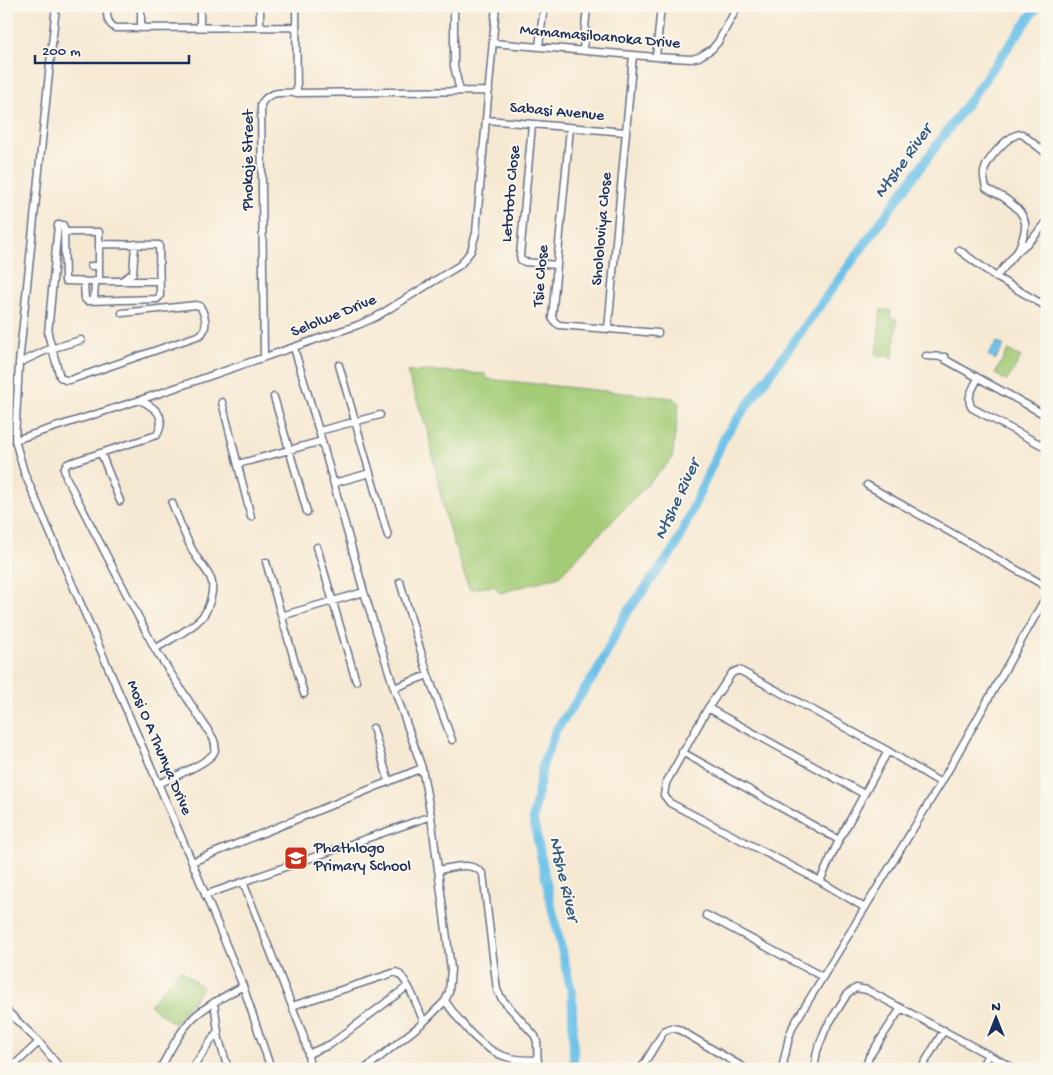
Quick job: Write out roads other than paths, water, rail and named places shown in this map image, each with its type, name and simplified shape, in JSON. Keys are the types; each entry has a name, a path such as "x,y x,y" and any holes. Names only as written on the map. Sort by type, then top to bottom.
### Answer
{"street":[{"name":"Mosi O A Thunya Drive","path":"56,6 19,363 15,440 24,472 192,862 243,986 271,1069"},
{"path":"107,6 107,20 114,28 296,27"},
{"path":"141,6 141,28"},
{"path":"200,6 200,27"},
{"path":"260,6 260,27"},
{"path":"296,6 297,92"},
{"path":"454,6 454,66 460,91"},
{"name":"Selolwe Drive","path":"15,440 140,400 358,325 376,317 460,265 471,251 476,233 496,6"},
{"path":"539,46 544,6"},
{"path":"583,50 587,6"},
{"path":"656,57 660,6"},
{"name":"Mamamasiloanoka Drive","path":"493,42 691,59 707,53 718,42 738,6"},
{"name":"Shololoviya Close","path":"608,329 633,55"},
{"name":"Phokoje Street","path":"264,357 261,104 265,97 270,94 297,92 489,91"},
{"name":"Sabasi Avenue","path":"486,120 625,132"},
{"name":"Letototo Close","path":"532,125 520,256 521,260 525,262 556,265"},
{"name":"Tsie Close","path":"570,128 552,318 559,325 658,333"},
{"path":"1017,252 1024,238 1026,219 1006,199 986,188 984,171 996,150 1016,134 1022,134 1047,154"},
{"path":"996,277 1017,252 1047,222"},
{"path":"65,281 64,232 63,225 58,225 48,334 60,377 64,380 70,380 200,335 204,332 206,326 202,309 196,305 122,313"},
{"path":"64,232 98,232 100,266 94,301"},
{"path":"84,282 85,300 157,299 160,296 159,245 100,244"},
{"path":"122,281 133,273 135,244"},
{"path":"959,250 996,277 1047,307"},
{"path":"55,253 65,253"},
{"path":"91,266 100,266"},
{"path":"53,281 160,281"},
{"path":"19,363 47,350 81,340"},
{"path":"294,348 364,592 394,688 422,768 431,816 450,969 449,992 446,1001 424,1022 368,1068"},
{"path":"926,356 945,357 946,360 1047,416"},
{"path":"339,364 388,536"},
{"path":"978,378 969,399 969,404 972,408 1047,448"},
{"path":"274,397 307,512"},
{"path":"140,400 154,407 158,412 161,420 157,435 66,465 64,473 155,648 215,743 215,750 212,756 158,784"},
{"path":"222,402 251,517"},
{"path":"319,431 380,415"},
{"path":"238,464 322,442"},
{"path":"102,453 120,501"},
{"path":"334,483 370,473"},
{"path":"867,485 1047,588"},
{"path":"155,648 196,623 204,615 209,605 212,586 180,525 172,503"},
{"path":"317,547 356,680"},
{"path":"266,562 304,694"},
{"path":"400,582 428,676 452,740"},
{"path":"281,616 364,592"},
{"path":"782,1069 793,1026 941,783 1047,595"},
{"path":"865,908 820,881 670,803 664,795 664,788 682,752 708,708 732,673 739,670 888,751 941,783"},
{"path":"394,688 428,676"},
{"path":"708,708 864,794"},
{"path":"373,728 389,782"},
{"path":"820,881 839,840 888,751"},
{"path":"682,752 839,840"},
{"path":"192,862 422,768"},
{"path":"205,895 431,816"},
{"path":"438,870 471,866 477,868 483,874 496,990 535,1036 538,1069"},
{"path":"243,882 292,1006 308,1054 310,1069"},
{"path":"706,916 822,977"},
{"path":"292,1006 394,972 400,973 408,986 424,1022"},
{"path":"160,1069 188,1024 200,1012 243,986"},
{"path":"308,1054 331,1044 408,986"},
{"path":"814,1069 817,1051 826,1028 848,993 856,988 867,990 1015,1069"},
{"path":"446,1001 463,1026 492,1050 511,1058 538,1060"},
{"path":"214,1002 217,1032 228,1069"},
{"path":"865,1069 869,1057 902,1008"},
{"path":"6,1010 39,1042 61,1069"},
{"path":"641,1069 664,1031 671,1028 678,1030 746,1069"},
{"path":"921,1069 944,1030"},
{"path":"192,1069 217,1032"},
{"path":"10,1069 39,1042"},
{"path":"980,1069 988,1055"}],"water":[{"path":"997,342 1004,346 995,360 988,355"}],"waterway":[{"name":"Ntshe River","path":"574,1069 572,994 533,819 543,764 556,730 597,672 625,615 675,548 725,436 1038,6"}],"place":[{"name":"Phathlogo Primary School","path":"296,858"}]}
